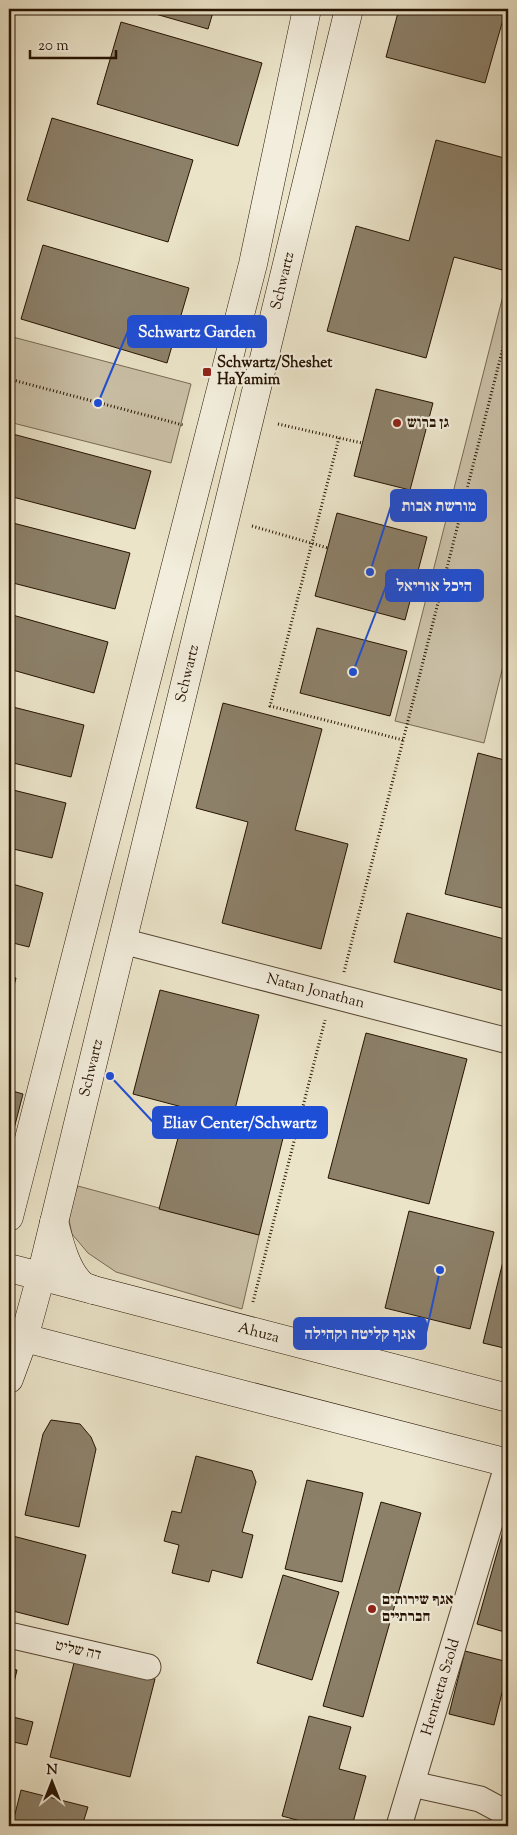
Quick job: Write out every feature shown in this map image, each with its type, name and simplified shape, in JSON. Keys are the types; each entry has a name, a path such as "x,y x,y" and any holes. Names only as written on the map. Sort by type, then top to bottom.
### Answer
{"street":[{"path":"9,1217 253,264 307,9"},
{"name":"Schwartz","path":"9,1379 16,1336 41,1276 349,9"},
{"name":"Natan Jonathan","path":"122,941 508,1041"},
{"path":"54,1222 59,1242 69,1267 82,1286 99,1292"},
{"name":"Ahuza","path":"9,1268 508,1398"},
{"path":"16,1336 508,1463"},
{"name":"Henrietta Szold","path":"399,1826 508,1463"},
{"name":"דה שליט","path":"9,1635 148,1667"},
{"path":"412,1784 480,1799 508,1814"}],"path":[{"path":"246,1330 403,740 508,328"},
{"path":"9,379 210,432"},
{"path":"249,417 362,443"},
{"path":"340,438 270,706 403,740"},
{"path":"224,518 328,548"}],"shaded area":[{"path":"508,276 508,646 484,743 395,721"},
{"path":"9,336 191,384 171,463 9,422"},
{"path":"78,1186 259,1235 242,1309 116,1272 88,1253 72,1234 67,1210"}],"building":[{"path":"138,9 214,9 208,29"},
{"path":"399,9 506,9 485,83 386,57"},
{"path":"121,22 262,63 238,146 97,104"},
{"path":"52,118 193,160 168,242 27,200"},
{"path":"436,140 508,159 508,263 506,271 454,257 426,358 327,331 356,226 409,241"},
{"path":"43,245 189,288 167,363 21,319"},
{"name":"גן ברוש","path":"376,389 433,403 410,490 354,476"},
{"path":"9,433 151,471 135,529 9,496"},
{"path":"337,513 427,537 405,620 315,596"},
{"path":"9,522 130,553 115,609 9,582"},
{"path":"9,614 108,642 94,693 9,669"},
{"path":"317,628 407,651 390,716 300,693"},
{"path":"223,703 322,729 295,830 348,844 321,949 222,923 248,822 196,808"},
{"path":"9,706 84,725 71,777 9,762"},
{"path":"478,753 508,761 508,900 506,909 445,894"},
{"path":"9,789 66,803 52,858 9,848"},
{"path":"9,883 43,893 29,947 9,942"},
{"path":"407,913 508,940 508,992 394,962"},
{"path":"9,976 16,978 9,1005"},
{"path":"160,990 259,1015 233,1117 285,1130 259,1235 159,1209 186,1108 133,1094"},
{"path":"366,1033 467,1059 429,1204 328,1178"},
{"path":"9,1090 23,1094 9,1148"},
{"path":"409,1211 494,1232 470,1329 385,1308"},
{"path":"508,1241 508,1349 483,1343"},
{"path":"51,1420 80,1424 91,1437 96,1449 79,1527 25,1515 43,1434"},
{"path":"196,1456 252,1471 256,1482 242,1532 253,1535 242,1578 212,1570 209,1582 172,1573 179,1545 164,1541 172,1511 181,1513"},
{"path":"307,1480 363,1493 342,1582 285,1569"},
{"name":"אגף שירותים חברתיים","path":"381,1502 421,1513 363,1717 323,1706"},
{"path":"503,1532 508,1534 508,1633 477,1624"},
{"path":"9,1535 86,1555 68,1625 9,1610"},
{"path":"283,1575 339,1592 312,1680 257,1663"},
{"path":"465,1651 508,1662 508,1669 494,1725 449,1714"},
{"path":"75,1659 155,1679 130,1777 50,1757"},
{"path":"9,1668 17,1670 9,1703"},
{"path":"9,1716 33,1722 27,1745 9,1741"},
{"path":"309,1716 351,1727 339,1769 366,1776 352,1826 319,1826 282,1816"},
{"path":"21,1790 88,1807 82,1826 12,1826"},
{"path":"144,1821 164,1826 143,1826"}],"place":[{"name":"Schwartz/Sheshet HaYamim","path":"207,372"},
{"name":"Schwartz Garden","path":"98,403"},
{"name":"גן ברוש","path":"397,423"},
{"name":"מורשת אבות","path":"370,572"},
{"name":"היכל אוריאל","path":"353,672"},
{"name":"Eliav Center/Schwartz","path":"110,1076"},
{"name":"אגף קליטה וקהילה","path":"440,1270"},
{"name":"אגף שירותים חברתיים","path":"372,1609"}]}
